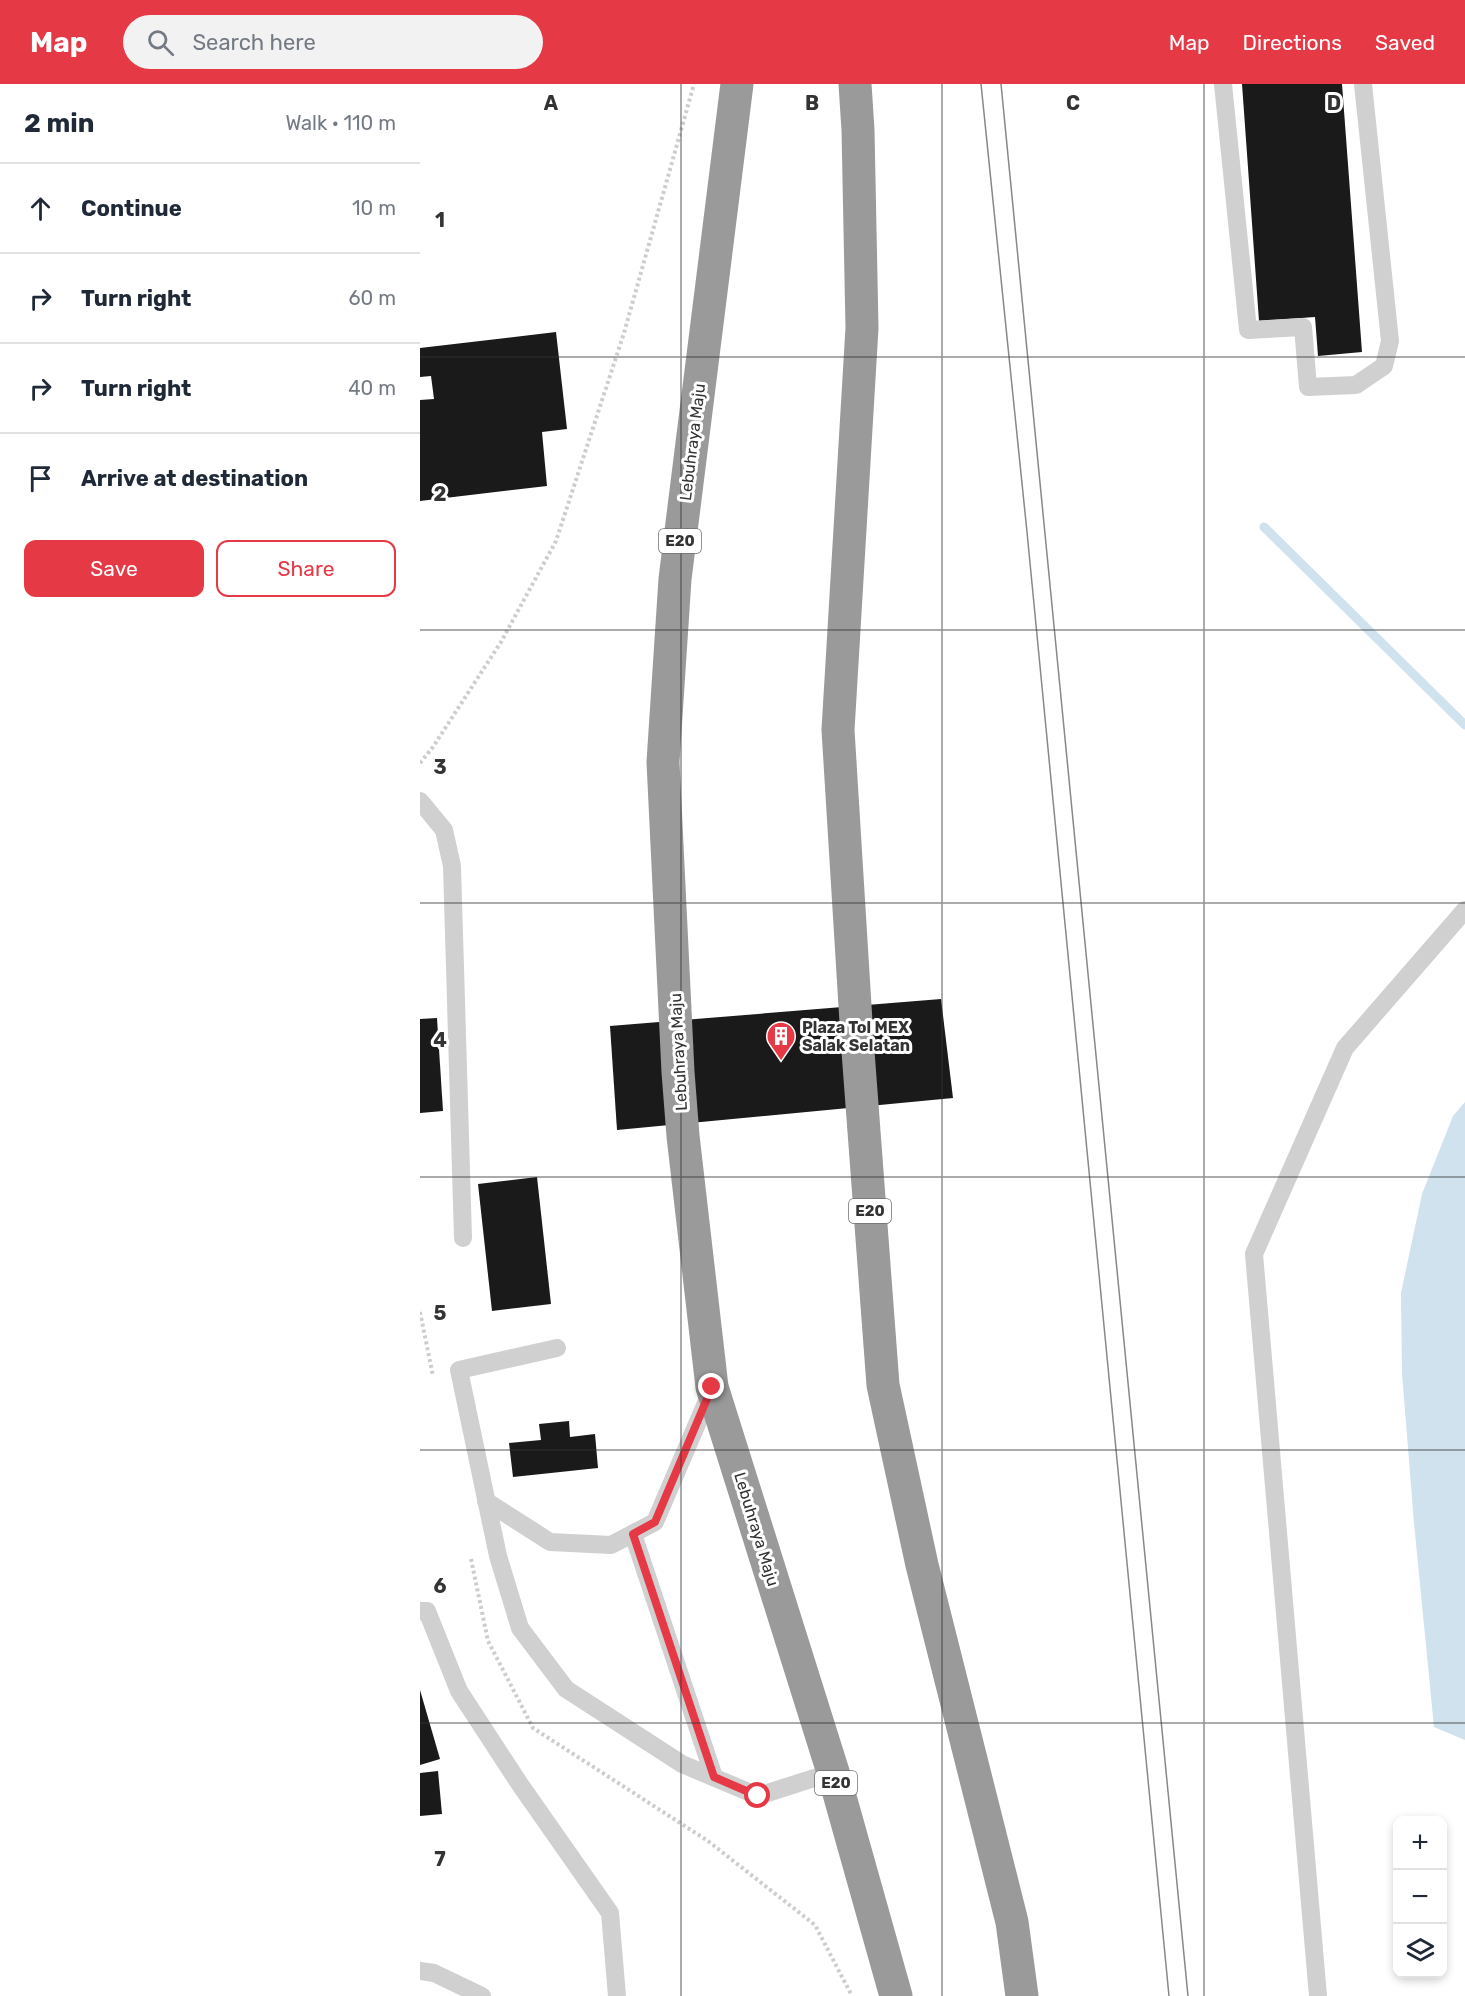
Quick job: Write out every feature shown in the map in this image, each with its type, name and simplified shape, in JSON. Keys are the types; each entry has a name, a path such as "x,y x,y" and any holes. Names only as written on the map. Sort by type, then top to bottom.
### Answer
{"highway":[{"name":"Lebuhraya Maju","path":"737,84 675,579 663,762 683,1136 712,1387 833,1772 896,1996"},
{"name":"E20","path":"855,84 862,328 838,730 857,1038 883,1385 922,1565 1012,1922 1022,1996"}],"lane":[{"path":"1223,84 1248,330 1303,327 1308,387 1356,385 1384,366 1390,341 1363,84"},
{"path":"420,801 444,830 452,866 463,1238"},
{"path":"1318,1996 1254,1254 1345,1048 1465,910"},
{"path":"557,1348 459,1370 498,1556 520,1628 566,1689 682,1764 758,1796 833,1772"},
{"path":"486,1501 550,1542 611,1545 633,1534 655,1522 712,1387"},
{"path":"633,1534 714,1777"},
{"path":"420,1611 428,1611 459,1691 519,1783 610,1913 617,1996"},
{"path":"420,1971 434,1973 482,1996"}],"path":[{"path":"420,763 433,747 501,642 555,541 624,333 694,84"}],"water":[{"path":"1465,1102 1465,1740 1434,1727 1402,1373 1401,1293 1422,1194 1453,1116"}],"building":[{"path":"1242,84 1342,84 1362,352 1318,356 1315,317 1259,321"},
{"path":"556,332 567,429 542,432 547,486 420,501 420,400 434,399 431,376 420,377 420,348"},
{"name":"Plaza Tol MEX Salak Selatan","path":"941,999 953,1098 617,1130 610,1026"},
{"path":"437,1018 443,1111 420,1113 420,1019"},
{"path":"537,1177 551,1304 492,1311 478,1184"},
{"path":"569,1421 570,1437 595,1434 598,1468 513,1477 509,1443 541,1440 539,1424"},
{"path":"420,1690 440,1759 420,1765"},
{"path":"438,1771 442,1814 420,1816 420,1773"}],"waterway":[{"path":"1264,527 1465,725"}],"tram line":[{"path":"981,84 1027,532 1169,1996"},
{"path":"1001,84 1188,1996"}],"place":[{"name":"Plaza Tol MEX Salak Selatan","path":"781,1062"}],"route":[{"path":"712,1387 655,1522 633,1534 714,1777 758,1796"}]}
